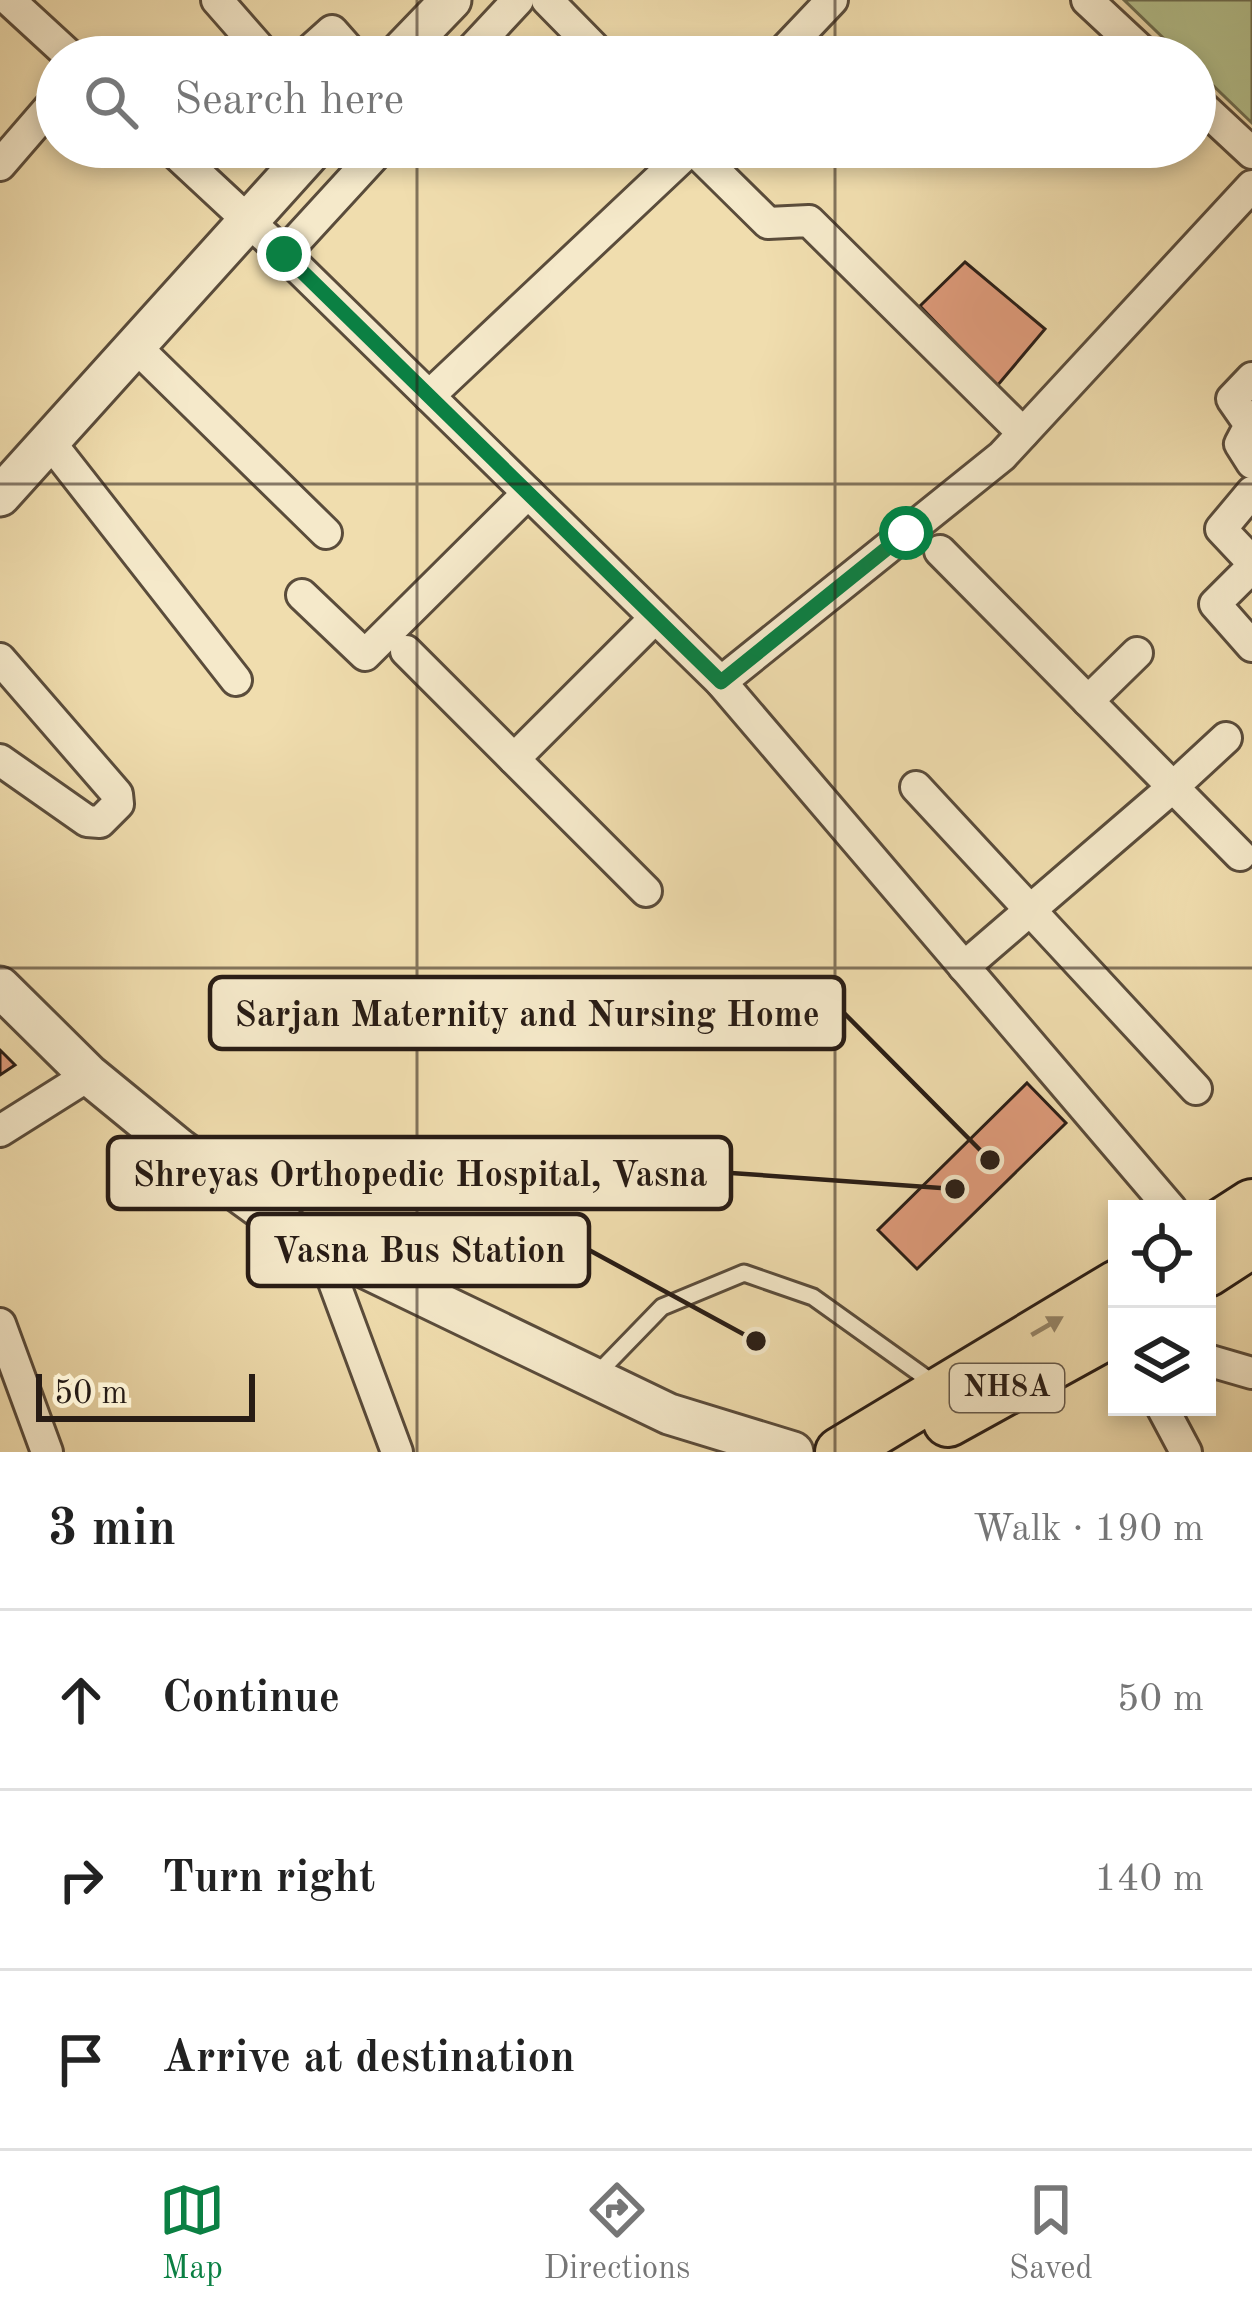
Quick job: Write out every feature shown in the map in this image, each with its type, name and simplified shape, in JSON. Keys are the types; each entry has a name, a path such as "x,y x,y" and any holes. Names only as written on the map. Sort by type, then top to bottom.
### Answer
{"main road":[{"path":"1216,1227 1252,1204"},
{"path":"1216,1266 1252,1243"},
{"path":"840,1452 940,1389 1108,1323"},
{"name":"NH8A","path":"901,1452 1108,1325"}],"street":[{"path":"9,0 48,36"},
{"path":"217,0 249,36"},
{"path":"416,36 451,0"},
{"path":"485,36 518,0"},
{"path":"548,0 583,36"},
{"path":"798,36 832,0"},
{"path":"1087,0 1126,36"},
{"path":"1216,120 1252,153"},
{"path":"0,165 36,123"},
{"path":"192,168 721,682 1163,1200"},
{"path":"0,496 297,168"},
{"path":"284,254 363,168"},
{"path":"429,397 670,168"},
{"path":"713,168 768,223 809,221 1023,434"},
{"path":"721,682 1002,455 1252,185"},
{"path":"135,346 326,533"},
{"path":"1252,378 1232,399 1250,425 1240,444 1252,464"},
{"path":"50,441 236,680"},
{"path":"302,595 365,655 528,493"},
{"path":"1252,493 1221,529 1252,565 1215,604 1252,646"},
{"path":"940,551 1240,855"},
{"path":"514,759 655,618"},
{"path":"406,651 646,892"},
{"path":"1088,701 1137,653"},
{"path":"0,658 117,794 118,804 100,822 87,821 0,760"},
{"path":"964,967 1226,738"},
{"path":"916,787 1196,1089"},
{"path":"0,987 89,1075 178,1148 299,1236 668,1414 793,1452"},
{"path":"0,1131 89,1075"},
{"path":"321,1247 397,1452"},
{"path":"0,1324 47,1452"},
{"path":"1216,1363 1252,1373"},
{"path":"668,1414 701,1452"},
{"path":"1167,1416 1186,1452"}],"lane":[{"path":"593,1377 662,1307 744,1273 813,1297 940,1389"}],"green space":[{"path":"1124,0 1252,0 1252,123 1216,88 1216,36 1161,36"}],"building":[{"path":"965,262 1045,329 997,386 920,306"},
{"path":"0,1050 15,1065 0,1075"},
{"path":"1027,1083 1066,1123 917,1269 878,1230"}],"place":[{"name":"Sarjan Maternity and Nursing Home","path":"990,1160"},
{"name":"Shreyas Orthopedic Hospital, Vasna","path":"955,1189"},
{"name":"Vasna Bus Station","path":"756,1341"}],"route":[{"path":"284,254 721,682 906,533"}]}
